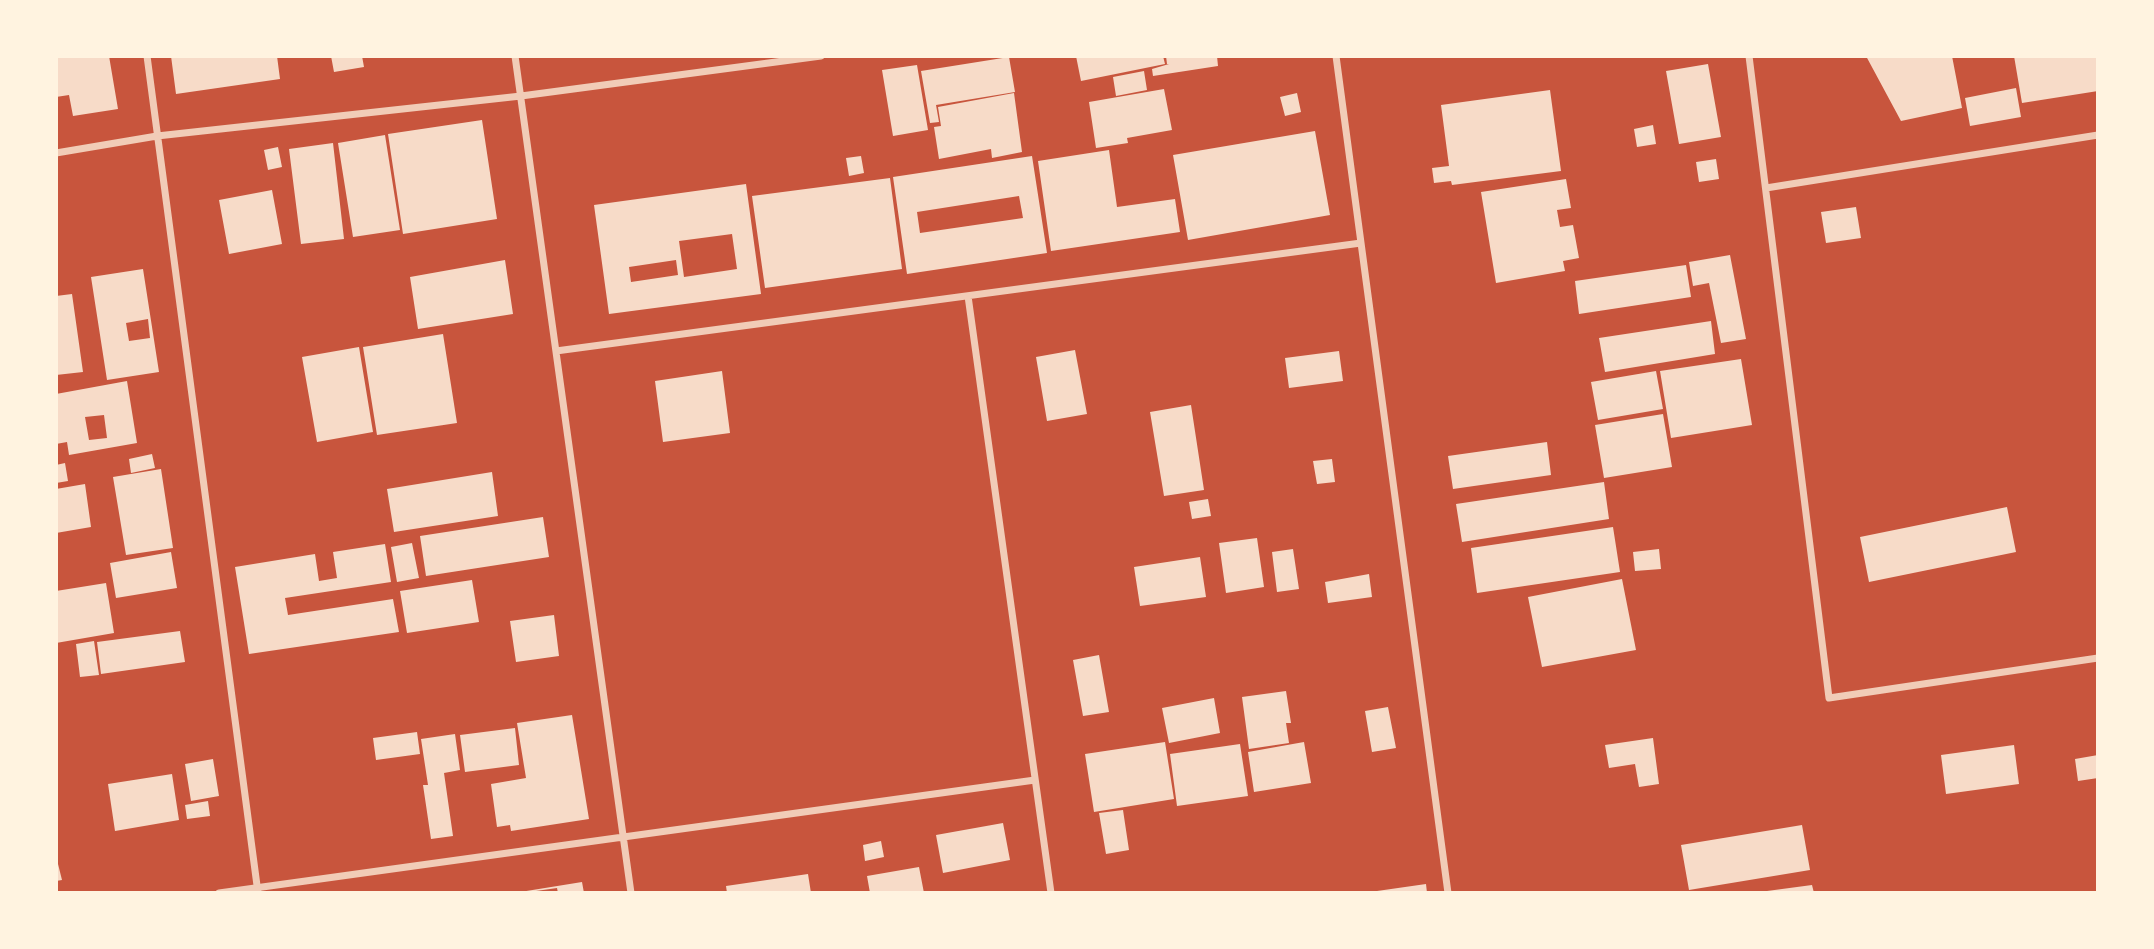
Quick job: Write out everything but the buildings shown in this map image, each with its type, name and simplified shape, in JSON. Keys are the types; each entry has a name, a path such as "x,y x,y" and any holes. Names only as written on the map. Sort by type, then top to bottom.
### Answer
{"street":[{"path":"147,56 258,890"},
{"path":"515,56 631,893"},
{"path":"56,153 157,136 521,96 821,56"},
{"path":"1336,56 1448,893"},
{"path":"1749,56 1829,698 2098,658"},
{"path":"1766,188 2098,135"},
{"path":"556,351 1361,243"},
{"path":"968,296 1051,893"},
{"path":"219,893 258,890 1035,780"}]}
